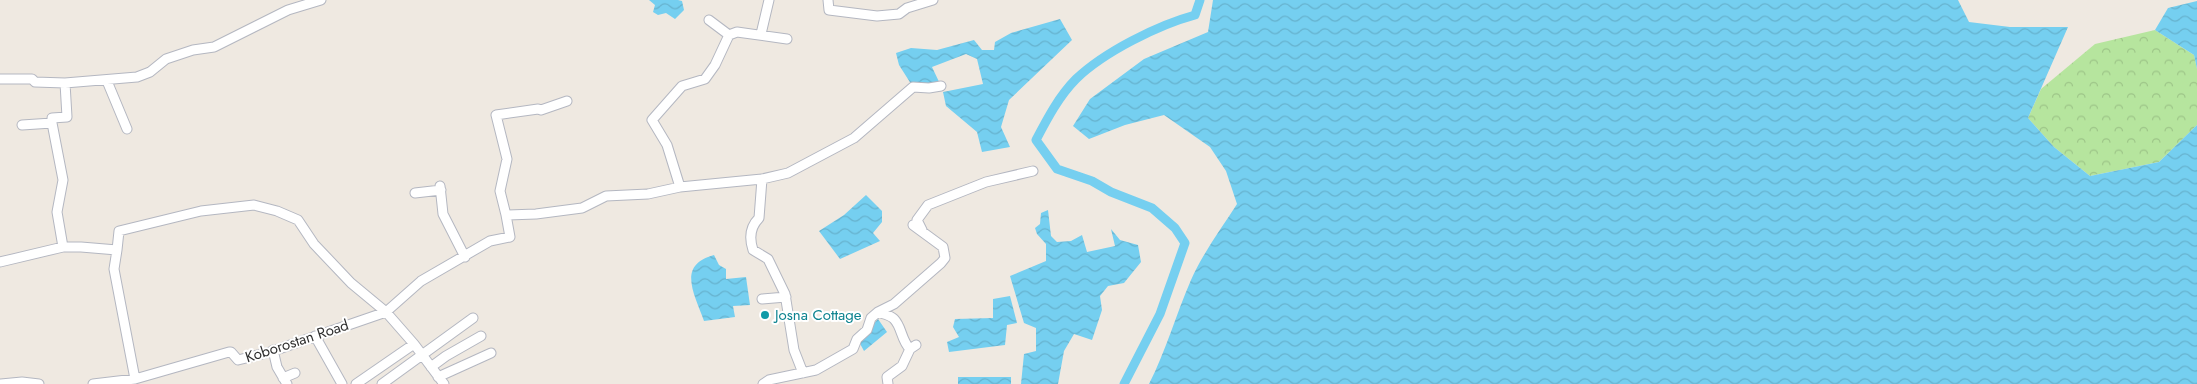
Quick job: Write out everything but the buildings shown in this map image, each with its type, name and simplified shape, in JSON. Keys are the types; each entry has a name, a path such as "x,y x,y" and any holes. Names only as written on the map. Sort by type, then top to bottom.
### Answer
{"street":[{"path":"0,79 32,79 35,82 65,84 136,77 150,72 166,59 193,50 214,47 288,10 321,0"},
{"path":"761,34 769,0"},
{"path":"828,0 829,10 877,16 899,14 907,8 933,0"},
{"path":"709,20 729,35"},
{"path":"680,187 667,145 652,120 682,86 705,79 715,65 729,35 737,32 787,39"},
{"path":"107,81 127,129"},
{"path":"63,247 57,212 63,180 52,118 67,117 65,84"},
{"path":"506,215 536,214 582,208 606,196 648,194 680,187 734,183 788,173 854,138 913,87 929,88 941,86"},
{"path":"386,312 421,281 490,241 510,237 500,190 507,158 496,115 541,110 567,102"},
{"path":"22,125 52,123"},
{"path":"923,233 917,220 928,206 986,182 1033,171"},
{"path":"762,179 759,218 754,224 750,241 753,250 768,259 786,297 794,350 803,372"},
{"path":"415,193 440,188 443,214 464,257"},
{"path":"134,379 114,269 119,231 201,211 254,205 277,211 298,220 314,244 351,283 386,312 414,344 441,380 491,353"},
{"path":"763,384 769,380 816,370 853,349 856,339 867,330 871,318 894,304 945,258 943,247 913,225"},
{"path":"0,262 63,247 81,246 117,250"},
{"path":"762,299 786,297"},
{"name":"Koborostan Road","path":"92,384 122,383 229,352 238,360 386,312"},
{"path":"878,312 894,319 900,329 904,343 913,347 902,366 887,377 888,384"},
{"path":"382,384 474,318"},
{"path":"315,336 342,384"},
{"path":"431,367 481,336"},
{"path":"356,384 414,344"},
{"path":"273,350 277,367 285,381 295,374"},
{"path":"1,384 22,382 38,384"}],"green space":[{"path":"2155,30 2194,55 2197,69 2197,125 2159,162 2090,176 2054,147 2028,118 2041,89 2095,44"}],"water":[{"path":"649,0 682,1 684,10 675,19 666,13 658,15 653,12 655,5"},
{"path":"1213,0 1958,0 1969,22 2010,27 2068,27 2028,118 2054,147 2090,176 2159,162 2197,125 2197,384 1149,384 1161,359 1196,270 1212,241 1237,204 1226,171 1210,147 1164,115 1125,125 1089,139 1073,126 1090,99 1144,59 1208,32"},
{"path":"2197,1 2197,69 2194,55 2155,30 2168,8"},
{"path":"1060,19 1072,40 1009,100 1001,127 1010,147 982,152 977,132 946,106 943,92 983,84 977,59 966,54 932,67 941,86 913,87 899,65 896,53 911,48 937,50 974,40 982,50 994,50 995,42 1011,33"},
{"path":"866,195 882,211 882,222 873,233 880,241 840,259 819,231 844,215"},
{"path":"1048,210 1051,236 1057,242 1071,241 1082,235 1087,252 1115,246 1111,229 1120,240 1138,245 1141,262 1124,283 1108,286 1100,296 1102,310 1092,340 1074,334 1064,351 1058,384 1021,384 1024,354 1036,351 1036,328 1024,323 1010,276 1046,261 1046,244 1037,234 1035,228 1040,224 1041,213"},
{"path":"714,255 719,265 726,269 726,279 746,277 750,305 733,306 735,317 704,321 693,291 692,273 695,266 702,260"},
{"path":"1010,296 1017,323 1007,325 1005,345 949,352 947,342 959,337 953,327 955,319 993,318 993,299"},
{"path":"878,319 887,332 864,351 858,340"},
{"path":"958,377 1011,377 1011,384 958,384"}],"waterway":[{"path":"1124,384 1160,314 1185,243 1175,228 1152,208 1111,192 1092,181 1057,169 1036,140 1059,100 1076,79 1101,59 1132,41 1165,25 1195,15 1200,0"}],"place":[{"name":"Josna Cottage","path":"765,315"}]}
